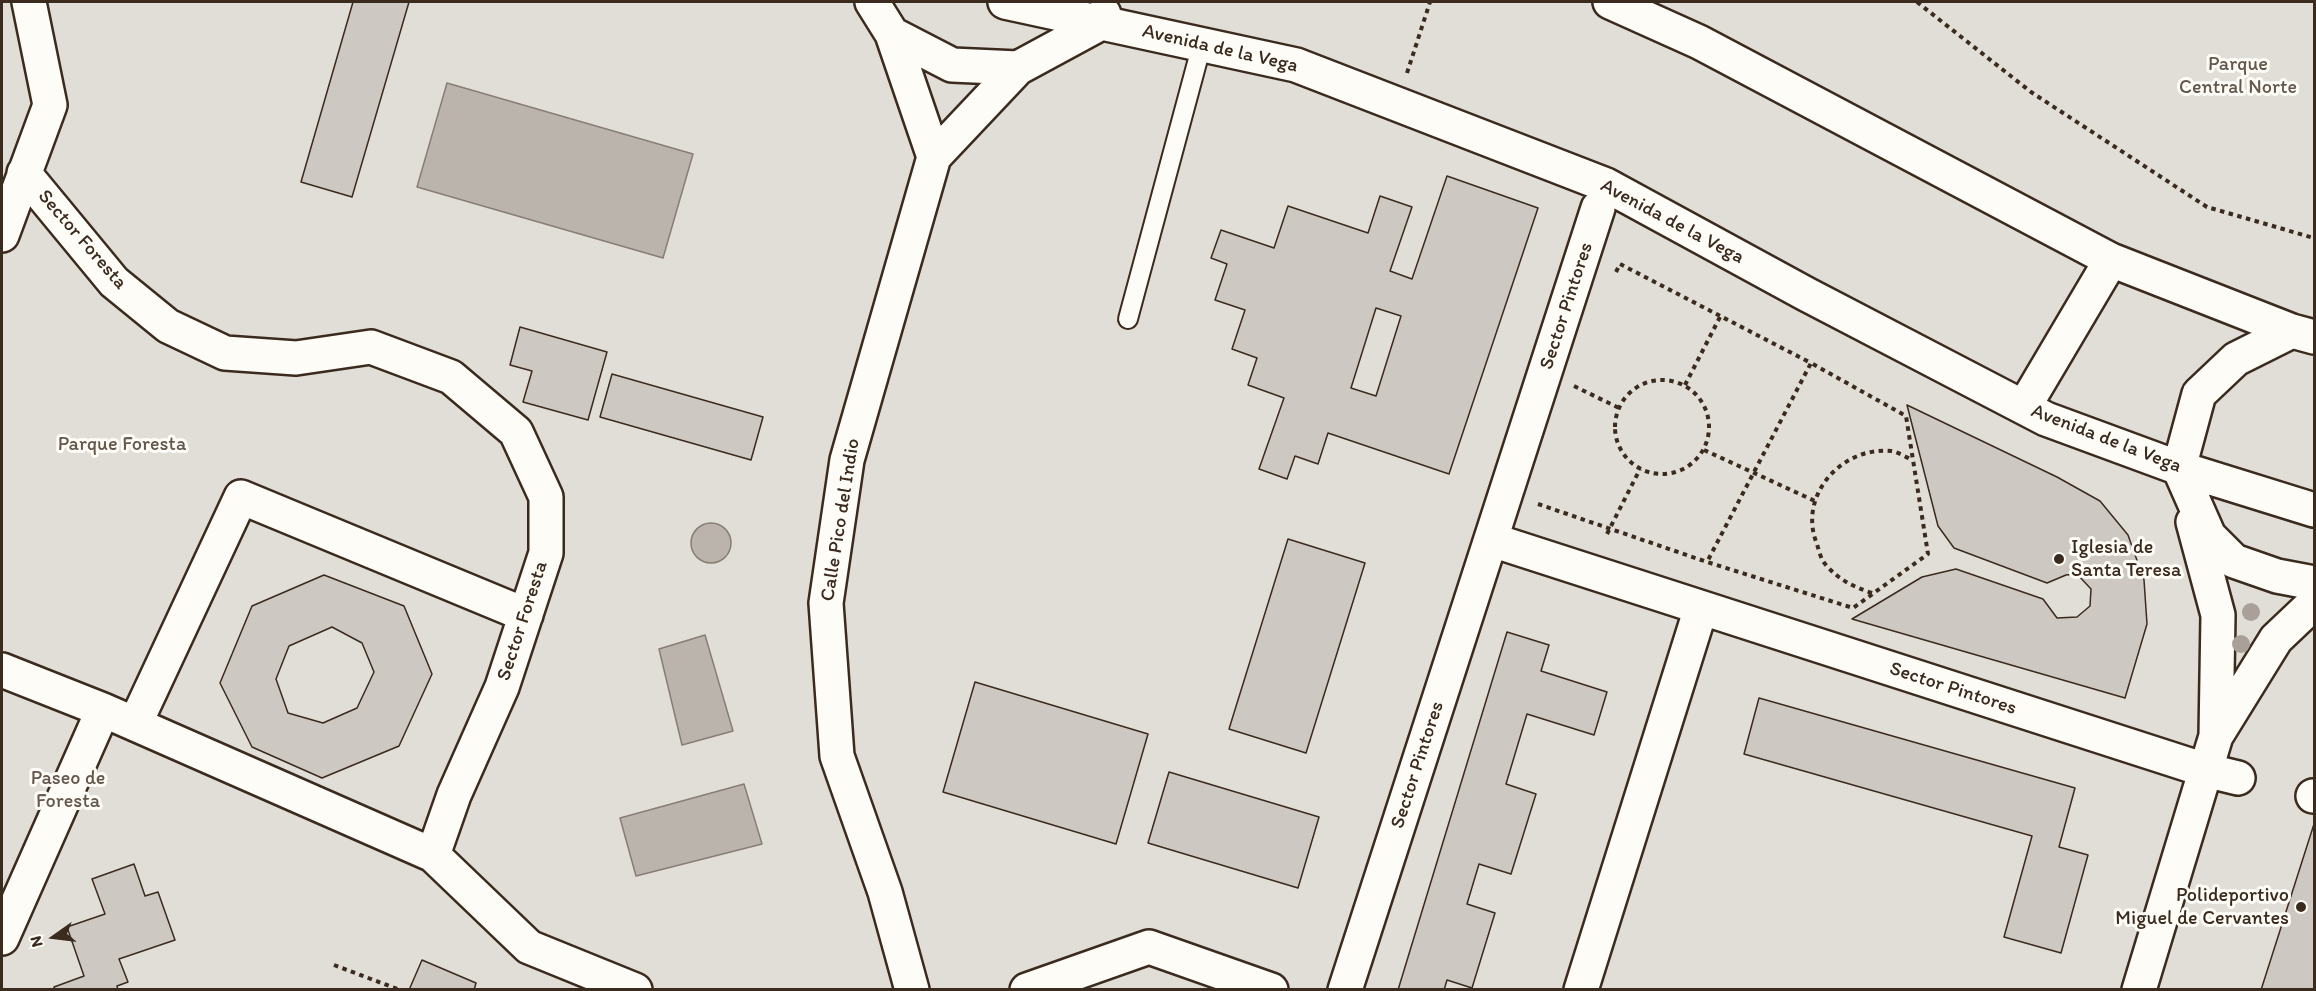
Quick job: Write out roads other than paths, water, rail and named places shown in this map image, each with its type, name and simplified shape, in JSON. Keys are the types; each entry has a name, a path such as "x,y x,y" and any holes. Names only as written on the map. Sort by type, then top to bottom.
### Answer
{"street":[{"name":"Sector Foresta","path":"2,235 50,105 29,2"},
{"path":"872,2 892,34 934,157"},
{"name":"Avenida de la Vega","path":"1005,2 1104,12 1202,44 1296,65 1606,185 1806,294 2046,419 2179,468 2314,510"},
{"path":"1610,2 1699,42 2111,260 2303,334"},
{"path":"892,34 952,65 1018,68 1104,12"},
{"name":"Calle Pico del Indio","path":"912,990 885,892 837,756 826,603 847,460 934,157 1018,68"},
{"name":"Sector Foresta","path":"24,173 114,282 168,326 225,353 296,358 370,347 451,377 516,432 546,497 546,552 502,687 454,795 433,855"},
{"name":"Sector Pintores","path":"1345,990 1598,208"},
{"path":"2024,407 2111,260"},
{"path":"2216,736 2218,615 2179,468 2199,394 2236,359 2303,334"},
{"path":"2179,468 2209,536 2234,561 2277,576 2314,583"},
{"path":"135,724 241,497 526,615"},
{"name":"Sector Pintores","path":"1492,540 2205,770 2238,778"},
{"path":"2139,990 2216,736 2276,639 2314,603"},
{"path":"1581,990 1701,608"},
{"path":"2,670 103,710 433,855 529,947 635,990"},
{"path":"2,938 103,710"},
{"path":"1027,990 1149,947 1271,990"}],"lane":[{"path":"1128,319 1202,44"}],"place":[{"name":"Iglesia de Santa Teresa","path":"2059,559"},
{"name":"Polideportivo Miguel de Cervantes","path":"2301,907"}],"park label":[{"name":"Parque Central Norte","path":"2238,76"},
{"name":"Parque Foresta","path":"122,445"},
{"name":"Paseo de Foresta","path":"68,790"}]}
